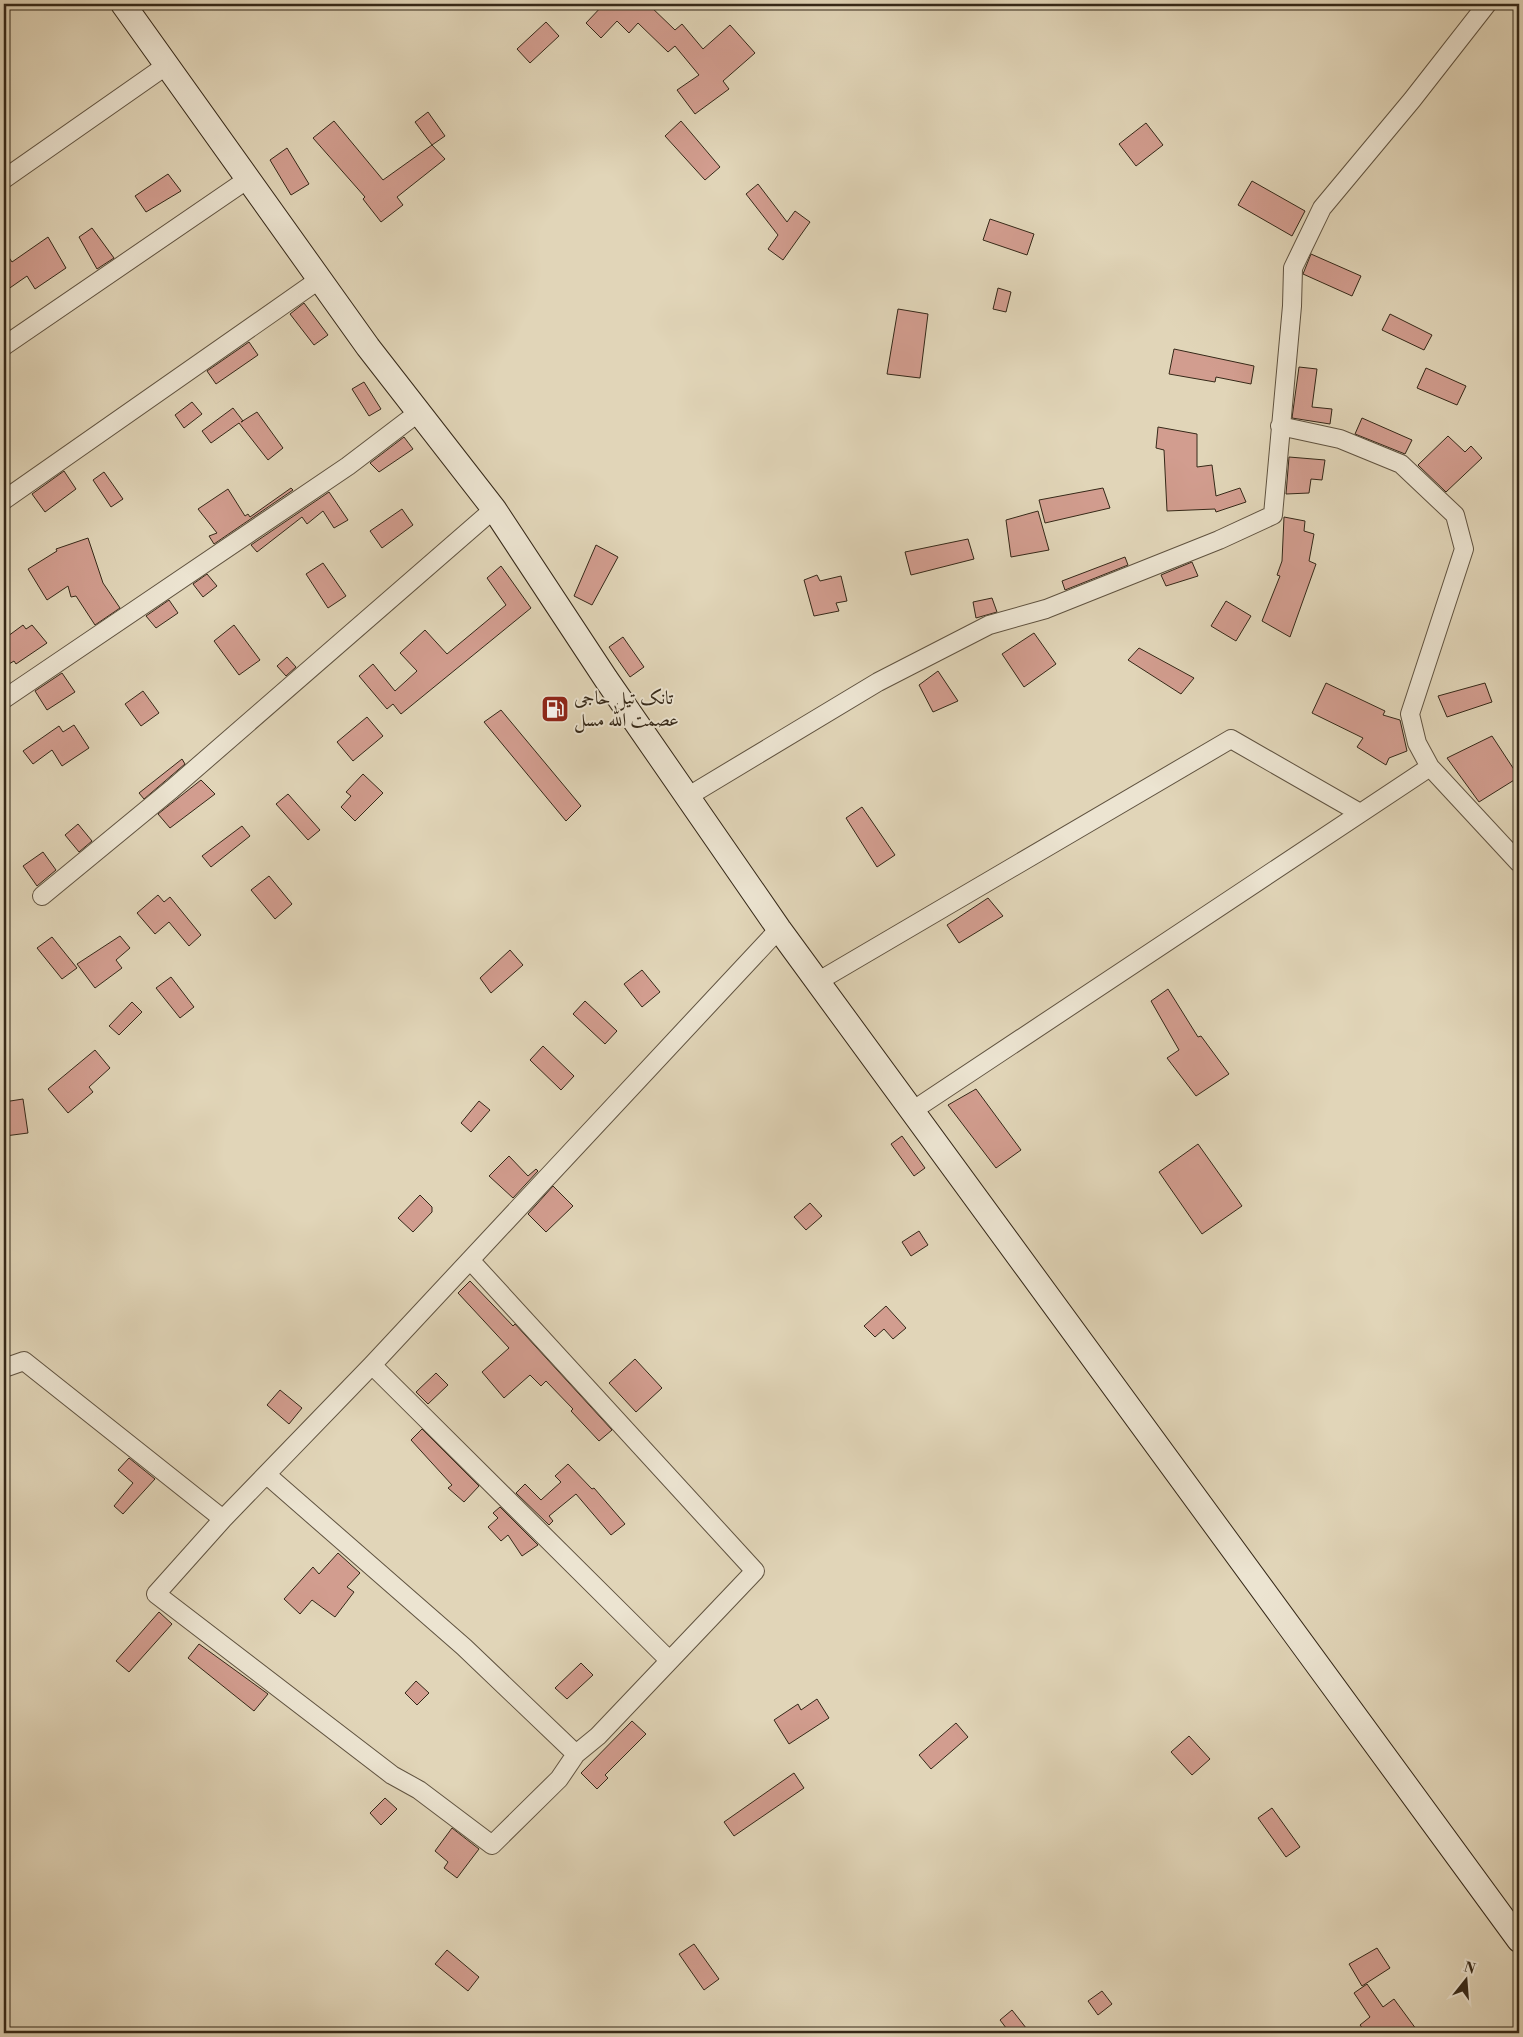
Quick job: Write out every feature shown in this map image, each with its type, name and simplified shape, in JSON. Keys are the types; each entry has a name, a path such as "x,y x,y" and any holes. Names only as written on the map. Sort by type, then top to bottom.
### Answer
{"main road":[{"path":"123,4 320,279 494,509 606,679 778,929 1519,1940"}],"street":[{"path":"687,797 878,682 989,624 1046,609 1218,540 1272,515 1292,306 1292,268 1322,208 1412,100 1487,4"},
{"path":"4,179 167,65"},
{"path":"4,346 248,179"},
{"path":"4,500 320,279"},
{"path":"4,699 348,466 419,412"},
{"path":"1280,426 1340,439 1401,464 1455,515 1464,549 1410,714 1417,743 1430,767 1519,864"},
{"path":"42,896 172,789 494,509"},
{"path":"817,982 1231,739 1360,813"},
{"path":"912,1111 1430,767"},
{"path":"470,1260 755,1571 598,1736 576,1754 559,1779 492,1845 419,1790 392,1775 156,1594 223,1519 372,1365 778,929"},
{"path":"4,1368 24,1360 223,1519"},
{"path":"372,1365 670,1660"},
{"path":"267,1475 464,1647 576,1754"}],"building":[{"path":"604,4 648,4 675,30 682,24 703,49 730,25 755,53 723,81 729,89 695,114 677,90 699,75 675,46 668,52 638,23 629,33 617,21 601,38 586,23"},
{"path":"546,22 559,36 530,63 517,49"},
{"path":"428,112 445,136 432,145 415,122"},
{"path":"334,121 383,180 432,145 445,159 397,197 403,205 381,222 363,199 365,197 313,138"},
{"path":"681,121 720,167 705,180 665,136"},
{"path":"1146,123 1163,145 1136,166 1119,144"},
{"path":"287,148 309,184 291,195 270,160"},
{"path":"168,174 181,191 146,212 135,196"},
{"path":"1252,181 1305,211 1292,236 1238,205"},
{"path":"758,184 787,222 795,211 810,222 783,260 768,249 778,235 746,194"},
{"path":"990,219 1034,234 1027,255 983,240"},
{"path":"92,228 114,258 97,269 79,237"},
{"path":"48,237 66,268 35,289 27,276 4,292 4,250 12,262"},
{"path":"1311,254 1361,276 1352,296 1303,274"},
{"path":"998,288 1011,292 1006,312 993,309"},
{"path":"304,303 328,335 314,345 290,314"},
{"path":"898,309 928,314 920,378 887,374"},
{"path":"1390,314 1432,335 1424,350 1382,330"},
{"path":"249,342 258,355 216,384 207,371"},
{"path":"1174,349 1254,366 1251,384 1216,377 1215,382 1169,374"},
{"path":"1299,367 1317,369 1312,407 1332,409 1330,424 1292,418"},
{"path":"1426,368 1466,386 1457,405 1417,388"},
{"path":"364,382 381,409 369,416 352,389"},
{"path":"192,402 202,414 184,428 175,415"},
{"path":"233,408 243,421 257,412 283,448 268,460 239,423 211,443 202,431"},
{"path":"1362,418 1412,440 1405,454 1355,434"},
{"path":"1158,427 1197,434 1197,467 1212,465 1216,496 1240,488 1246,502 1216,512 1215,509 1167,511 1164,450 1156,448"},
{"path":"1448,436 1465,452 1471,446 1482,458 1446,492 1418,465"},
{"path":"404,437 413,449 379,472 370,463"},
{"path":"1289,457 1325,460 1322,480 1311,479 1309,493 1286,494"},
{"path":"64,471 76,489 45,512 32,494"},
{"path":"104,472 123,499 111,507 93,480"},
{"path":"291,488 293,490 214,544 209,536 217,533 198,509 228,489 245,516 248,514 250,517"},
{"path":"1103,488 1110,508 1045,523 1039,500"},
{"path":"329,492 348,520 334,528 323,511 307,524 302,517 257,552 251,545"},
{"path":"402,509 413,525 382,548 370,531"},
{"path":"1038,511 1049,550 1011,557 1006,520"},
{"path":"1284,517 1305,521 1304,531 1314,534 1309,561 1316,564 1290,637 1262,621 1280,576 1277,575 1282,561"},
{"path":"88,538 103,583 120,608 95,625 76,596 71,597 68,586 47,600 28,569 57,551 56,549"},
{"path":"968,539 974,559 911,575 905,552"},
{"path":"596,545 618,557 592,605 574,596"},
{"path":"1125,557 1128,565 1065,590 1062,581"},
{"path":"1192,562 1198,576 1166,586 1161,575"},
{"path":"323,563 346,596 328,608 306,574"},
{"path":"501,566 531,608 401,714 393,704 387,709 359,676 373,664 395,691 417,671 400,653 425,630 447,654 506,605 487,578"},
{"path":"207,574 217,586 203,597 193,584"},
{"path":"817,575 820,581 841,576 847,601 836,603 839,611 814,616 804,580"},
{"path":"992,598 997,612 976,618 973,602"},
{"path":"169,600 178,613 156,628 146,616"},
{"path":"1226,601 1251,616 1236,641 1211,626"},
{"path":"23,625 26,629 32,625 47,643 16,664 14,661 4,667 4,639"},
{"path":"234,625 260,660 239,675 214,641"},
{"path":"1034,633 1056,664 1024,687 1002,654"},
{"path":"623,637 644,667 630,677 609,647"},
{"path":"1139,648 1194,678 1181,694 1128,660"},
{"path":"287,657 296,667 286,676 277,666"},
{"path":"938,671 958,701 933,712 919,685"},
{"path":"62,673 75,692 47,710 35,691"},
{"path":"1326,683 1385,711 1383,715 1400,720 1407,751 1389,758 1386,765 1357,747 1363,738 1312,713"},
{"path":"1485,683 1492,702 1447,717 1438,696"},
{"path":"143,691 159,713 141,726 125,704"},
{"path":"501,710 581,806 566,821 484,722"},
{"path":"367,717 383,736 353,761 337,742"},
{"path":"74,725 89,748 62,766 52,750 33,764 23,751 59,726 63,732"},
{"path":"1492,736 1519,777 1479,802 1447,758"},
{"path":"182,759 185,764 144,799 139,793"},
{"path":"363,774 383,793 355,821 341,807 351,796 346,792"},
{"path":"201,780 215,794 170,828 158,814"},
{"path":"288,794 320,830 308,840 276,804"},
{"path":"862,807 895,855 877,867 846,818"},
{"path":"78,824 92,841 79,852 65,835"},
{"path":"242,826 250,836 211,867 202,856"},
{"path":"43,852 56,870 37,886 23,866"},
{"path":"269,876 292,904 275,919 251,890"},
{"path":"158,895 164,902 170,897 201,935 189,946 169,922 155,934 137,913"},
{"path":"988,898 1003,916 959,943 947,925"},
{"path":"120,936 130,948 116,960 122,968 95,988 77,964"},
{"path":"52,937 77,968 62,979 37,948"},
{"path":"510,950 523,965 491,993 480,978"},
{"path":"642,970 660,992 642,1007 624,984"},
{"path":"171,977 194,1007 180,1018 156,988"},
{"path":"1168,989 1198,1037 1201,1036 1229,1074 1196,1096 1167,1058 1179,1050 1151,1001"},
{"path":"585,1001 617,1031 605,1044 573,1014"},
{"path":"132,1002 142,1012 119,1035 109,1026"},
{"path":"543,1046 574,1076 561,1090 530,1060"},
{"path":"95,1050 110,1068 89,1087 93,1092 68,1113 48,1089"},
{"path":"976,1089 1021,1150 996,1168 948,1105"},
{"path":"23,1099 28,1133 5,1136 4,1102"},
{"path":"479,1101 490,1110 471,1132 461,1123"},
{"path":"902,1136 925,1168 914,1176 891,1144"},
{"path":"1198,1144 1242,1206 1202,1234 1159,1172"},
{"path":"509,1156 528,1176 536,1169 538,1171 513,1198 489,1176"},
{"path":"553,1186 573,1206 546,1232 528,1214"},
{"path":"420,1195 432,1207 432,1212 413,1232 398,1218"},
{"path":"810,1203 822,1216 806,1230 794,1217"},
{"path":"919,1231 928,1245 911,1256 902,1242"},
{"path":"470,1281 513,1326 515,1324 612,1430 599,1441 571,1411 573,1409 546,1381 541,1386 530,1375 504,1398 482,1372 509,1348 458,1293"},
{"path":"886,1306 906,1328 893,1339 884,1329 875,1337 864,1326"},
{"path":"635,1359 662,1388 636,1412 609,1383"},
{"path":"436,1373 448,1385 428,1404 416,1392"},
{"path":"280,1390 302,1408 289,1424 267,1405"},
{"path":"422,1429 479,1486 464,1502 448,1488 452,1485 411,1440"},
{"path":"129,1458 155,1479 123,1514 114,1506 133,1483 118,1470"},
{"path":"568,1464 592,1489 594,1488 625,1524 611,1535 576,1494 549,1516 553,1521 549,1525 516,1493 525,1484 541,1500 561,1482 555,1476"},
{"path":"500,1507 538,1545 522,1556 508,1535 501,1541 488,1527 498,1518 493,1513"},
{"path":"338,1553 360,1573 347,1587 354,1592 335,1617 312,1600 300,1614 284,1599 313,1567 319,1574"},
{"path":"159,1612 172,1624 129,1672 116,1661"},
{"path":"199,1644 268,1694 254,1711 188,1658"},
{"path":"581,1663 593,1675 567,1699 555,1688"},
{"path":"416,1681 429,1693 417,1705 405,1693"},
{"path":"817,1699 829,1718 789,1744 774,1720 798,1704 801,1710"},
{"path":"632,1721 646,1734 605,1775 608,1778 597,1789 581,1773"},
{"path":"956,1723 968,1737 931,1769 919,1755"},
{"path":"1189,1736 1210,1759 1192,1775 1171,1752"},
{"path":"794,1773 804,1788 734,1836 724,1822"},
{"path":"385,1798 397,1809 381,1825 370,1813"},
{"path":"1272,1808 1300,1847 1286,1857 1258,1818"},
{"path":"452,1828 479,1849 457,1878 444,1868 448,1862 435,1851"},
{"path":"694,1944 719,1979 704,1990 679,1954"},
{"path":"1377,1948 1390,1968 1362,1986 1349,1964"},
{"path":"447,1950 479,1977 468,1991 435,1964"},
{"path":"1367,1984 1383,2007 1394,1999 1419,2033 1366,2033 1360,2025 1370,2017 1354,1993"},
{"path":"1102,1991 1112,2004 1098,2015 1088,2001"},
{"path":"1012,2010 1030,2033 1010,2033 1000,2020"}],"place":[{"name":"تانک تیل حاجی عصمت الله مسل","path":"555,709"}]}
